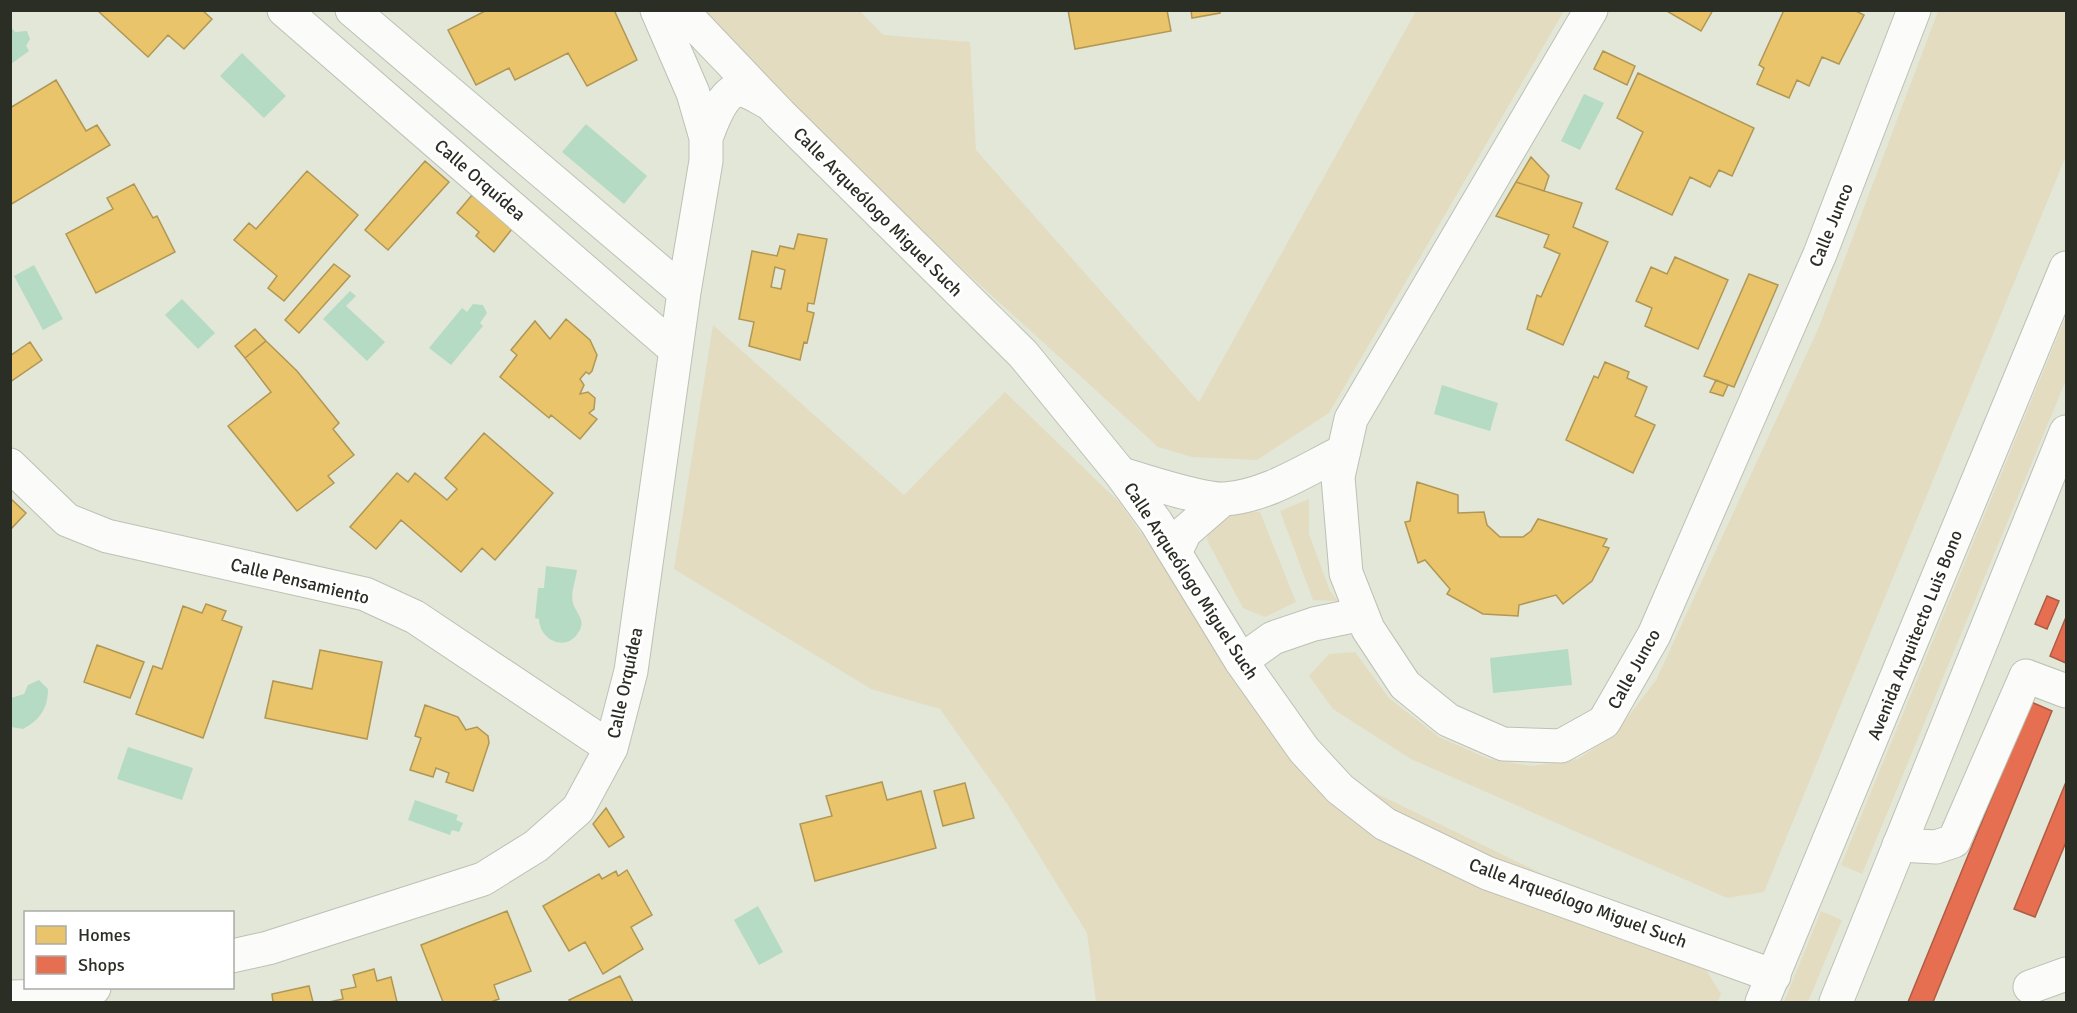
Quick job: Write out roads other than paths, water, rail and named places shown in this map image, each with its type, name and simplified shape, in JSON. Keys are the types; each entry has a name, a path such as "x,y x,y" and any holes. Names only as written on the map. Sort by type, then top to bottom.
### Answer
{"street":[{"name":"Calle Orquídea","path":"284,10 676,350"},
{"path":"352,10 684,292"},
{"name":"Calle Orquídea","path":"234,956 267,948 483,879 536,846 578,809 611,748 631,671 684,292 706,161 706,138 693,93 657,10"},
{"name":"Calle Arqueólogo Miguel Such","path":"681,10 769,103 1023,354 1121,474 1175,553 1241,661 1304,750 1340,789 1385,824 1487,873 1768,989"},
{"name":"Calle Junco","path":"1591,10 1351,418 1338,477 1346,573 1368,628 1405,685 1448,720 1503,744 1561,746 1604,722 1659,624 1820,254 1914,10"},
{"name":"Calle Orquídea","path":"706,138 721,104 733,91 742,89 769,103"},
{"name":"Avenida Arquitecto Luis Bono","path":"1768,989 2067,268"},
{"path":"1836,1002 2067,432"},
{"path":"1121,474 1171,489 1224,499 1264,491 1344,451"},
{"name":"Calle Pensamiento","path":"10,465 67,520 97,532 364,594 415,617 611,748"},
{"path":"1175,553 1185,532 1224,499"},
{"path":"1241,661 1273,638 1314,624 1362,614"},
{"path":"1899,845 1936,847 1954,841 2026,676 2067,691"},
{"path":"2030,987 2067,974"},
{"path":"10,997 55,996 85,989"}]}
